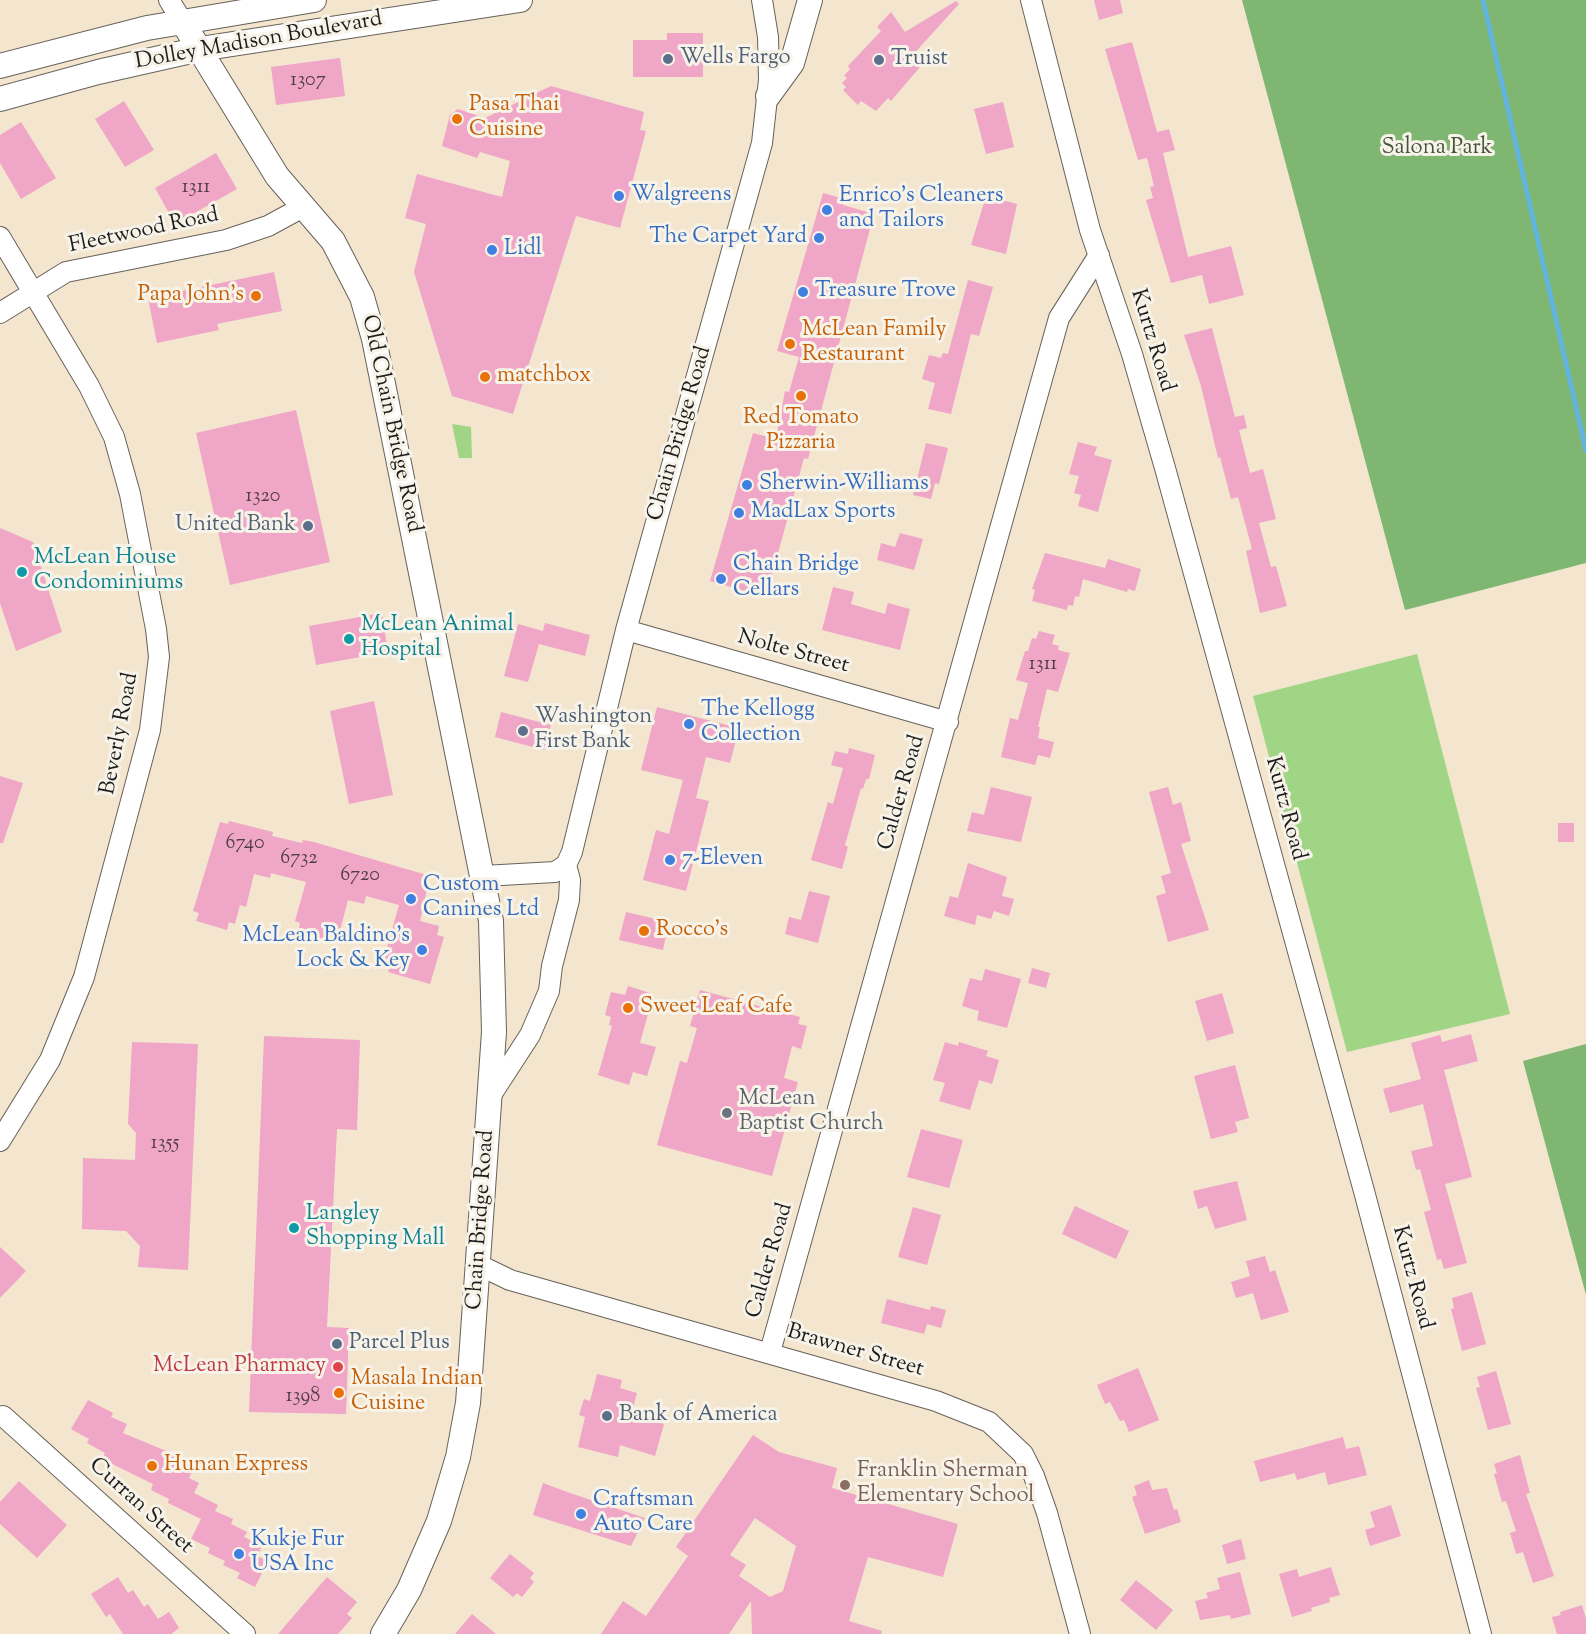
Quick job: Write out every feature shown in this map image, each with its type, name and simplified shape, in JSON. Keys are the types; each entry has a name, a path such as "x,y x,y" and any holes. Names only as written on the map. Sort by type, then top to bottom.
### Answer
{"main road":[{"name":"Dolley Madison Boulevard","path":"0,66 108,37 182,21 314,0"},
{"name":"Dolley Madison Boulevard","path":"0,99 98,72 200,49 406,8 520,0"},
{"path":"768,96 792,63 810,0"},
{"name":"Old Chain Bridge Road","path":"182,21 269,164 340,252 357,284 371,325 483,876"},
{"name":"Chain Bridge Road","path":"383,1634 409,1590 430,1544 455,1466 468,1403 491,1095 495,979 491,921 483,876"}],"street":[{"path":"169,0 182,21"},
{"name":"Chain Bridge Road","path":"491,1095 530,1035 550,983 553,959 569,900 570,880 566,865 572,852 626,630 762,142 768,96 768,38 762,0"},
{"name":"Kurtz Road","path":"1031,0 1099,255 1132,354 1165,468 1355,1159 1481,1634"},
{"name":"Fleetwood Road","path":"0,313 66,272 226,240 267,226 303,207"},
{"name":"Beverly Road","path":"0,237 98,404 124,467 156,629 159,670 150,730 84,977 45,1068 0,1141"},
{"name":"Calder Road","path":"770,1352 823,1157 948,722 1059,318 1099,255"},
{"name":"Nolte Street","path":"626,630 948,722"},
{"path":"483,876 555,872 566,865"},
{"name":"Brawner Street","path":"479,1265 510,1280 770,1352 956,1408 989,1422 1008,1437 1023,1454 1047,1513 1080,1634"},
{"name":"Curran Street","path":"3,1416 245,1634"}],"green space":[{"name":"Salona Park","path":"1242,0 1586,0 1586,563 1405,610"},
{"path":"452,424 471,427 472,458 459,458"},
{"path":"1417,654 1510,1014 1347,1052 1253,696"},
{"path":"1586,1044 1586,1295 1523,1061"}],"building":[{"path":"1094,0 1120,0 1123,13 1099,20"},
{"path":"956,1 959,4 910,58 920,67 891,101 888,98 876,111 861,101 858,105 843,90 846,87 842,83 847,78 844,76 850,69 848,66 881,31 877,27 891,12 905,32"},
{"name":"Wells Fargo","path":"667,33 703,33 703,77 633,77 633,40 667,40"},
{"path":"1132,42 1157,132 1169,129 1175,150 1163,153 1188,257 1231,246 1244,295 1209,304 1202,275 1171,283 1146,200 1153,198 1150,187 1154,186 1147,158 1138,160 1105,49"},
{"path":"340,58 345,96 276,105 271,67"},
{"path":"551,86 644,112 640,130 646,131 620,228 576,216 513,414 452,396 414,272 426,224 405,218 417,174 502,197 510,161 480,152 477,158 442,146 450,115 458,109 485,118"},
{"path":"124,101 154,150 125,167 95,119"},
{"path":"1003,102 1014,147 986,154 974,109"},
{"path":"21,122 56,178 21,199 0,163 0,135"},
{"path":"216,153 237,189 175,224 155,188"},
{"path":"823,193 844,199 843,205 874,214 808,459 804,458 766,597 710,581 753,433 776,439 785,391 789,392 799,357 777,351"},
{"path":"986,196 1017,204 1006,254 971,245"},
{"path":"274,272 282,311 217,324 219,330 157,343 148,298"},
{"path":"968,280 993,287 979,336 971,334 951,414 928,409 935,383 922,379 929,355 941,358 943,353 948,354"},
{"path":"1212,328 1235,417 1244,415 1247,428 1239,430 1250,473 1263,469 1276,519 1259,523 1271,567 1276,566 1287,606 1260,613 1246,551 1252,549 1238,497 1231,499 1220,457 1218,458 1201,386 1184,335"},
{"path":"296,410 330,562 230,585 196,433"},
{"path":"1078,442 1097,447 1094,455 1112,460 1098,512 1078,506 1081,495 1074,493 1079,476 1069,474"},
{"path":"926,443 948,448 939,484 935,483 931,499 913,495"},
{"name":"McLean House Condominiums","path":"0,528 33,542 62,632 16,651 0,603"},
{"path":"900,533 923,539 914,570 877,560 881,543 895,547"},
{"path":"1045,553 1105,568 1108,559 1141,569 1135,591 1128,589 1127,592 1083,579 1079,597 1075,596 1073,606 1068,605 1067,610 1032,601 1035,590 1032,589"},
{"path":"833,587 854,592 851,604 885,614 888,603 910,609 900,650 822,630"},
{"name":"McLean Animal Hospital","path":"382,613 388,652 316,665 309,626"},
{"path":"545,623 590,635 585,656 539,644 528,682 504,676 518,624 543,631"},
{"path":"1039,631 1055,635 1052,644 1059,646 1058,650 1070,653 1058,692 1047,689 1038,727 1040,727 1038,738 1054,742 1050,758 1038,755 1035,765 1001,757 1010,718 1018,720 1028,683 1016,680 1025,651 1028,651 1032,638 1036,639"},
{"path":"374,701 393,795 349,804 330,711"},
{"path":"657,707 739,728 730,763 706,757 696,798 709,801 686,891 643,880 656,830 669,834 683,780 641,770"},
{"name":"Washington First Bank","path":"501,712 551,725 544,750 495,737"},
{"path":"849,748 875,755 869,779 866,779 863,789 861,788 845,845 848,847 842,869 811,860 828,802 833,804 843,768 831,765 835,751 848,754"},
{"path":"0,776 23,783 3,843 0,843"},
{"path":"991,787 1032,797 1021,842 967,831 972,812 984,815"},
{"path":"1168,787 1173,805 1181,802 1191,841 1181,844 1209,930 1168,942 1156,896 1166,893 1161,876 1171,873 1149,792"},
{"path":"229,821 273,832 272,836 302,843 303,840 314,842 430,876 420,921 439,926 437,935 444,937 430,984 388,972 391,964 383,962 399,905 366,896 364,904 348,900 339,934 330,932 328,940 298,933 300,923 295,921 306,882 271,873 270,878 254,874 246,907 240,905 235,924 229,922 227,930 196,921 199,913 193,911 220,822 228,824"},
{"path":"1558,823 1574,823 1574,842 1558,842"},
{"path":"968,863 1007,877 1002,896 1014,899 1009,916 994,911 991,919 977,915 975,925 944,916 950,896 958,898"},
{"path":"809,891 830,896 818,943 785,934 789,917 801,920"},
{"name":"Rocco's","path":"626,912 669,922 663,950 619,940"},
{"path":"1032,968 1050,973 1046,988 1028,983"},
{"path":"985,969 1021,979 1007,1028 977,1020 979,1011 962,1006 970,978 982,981"},
{"path":"628,986 650,993 648,999 652,1000 640,1043 656,1047 647,1076 633,1072 629,1085 598,1075 612,1026 609,1025 611,1017 605,1015 611,992 625,995"},
{"name":"McLean Baptist Church","path":"700,990 800,1017 798,1024 807,1026 801,1049 792,1046 784,1078 798,1082 772,1176 657,1145 680,1061 687,1063 697,1028 690,1026"},
{"path":"1222,993 1234,1033 1207,1041 1195,1001"},
{"path":"1471,1034 1478,1061 1444,1070 1472,1177 1445,1184 1467,1263 1444,1269 1441,1259 1437,1260 1424,1212 1431,1210 1420,1169 1416,1170 1411,1151 1433,1146 1423,1104 1390,1113 1383,1089 1421,1079 1411,1043 1440,1035 1442,1042"},
{"name":"Langley Shopping Mall","path":"264,1036 360,1040 357,1130 337,1129 327,1327 349,1328 346,1414 249,1412"},
{"path":"132,1042 198,1044 188,1270 138,1267 140,1246 126,1231 82,1229 83,1158 135,1160 136,1133 128,1124"},
{"path":"945,1042 958,1046 959,1042 988,1051 986,1056 999,1060 992,1084 979,1080 970,1110 939,1101 945,1083 933,1080"},
{"path":"1235,1065 1249,1118 1235,1122 1238,1132 1211,1139 1194,1076"},
{"path":"921,1129 963,1140 949,1188 907,1177"},
{"path":"1237,1181 1247,1220 1215,1229 1207,1206 1198,1209 1193,1191"},
{"path":"1075,1206 1129,1231 1116,1259 1062,1234"},
{"path":"913,1207 941,1215 927,1265 898,1257"},
{"path":"0,1247 26,1271 0,1298"},
{"path":"1265,1256 1270,1272 1275,1270 1289,1312 1261,1320 1253,1293 1236,1298 1231,1282 1250,1276 1246,1261"},
{"path":"1472,1292 1486,1344 1462,1351 1451,1309 1454,1308 1452,1298"},
{"path":"887,1299 930,1310 931,1306 946,1310 941,1328 927,1324 924,1334 881,1323"},
{"path":"1138,1368 1159,1420 1129,1432 1124,1420 1120,1421 1110,1402 1105,1404 1097,1385"},
{"path":"1496,1371 1511,1424 1488,1430 1476,1388 1480,1387 1477,1377"},
{"name":"Bank of America","path":"597,1374 622,1380 620,1388 637,1393 631,1415 664,1424 655,1456 620,1445 618,1457 578,1447 585,1417 579,1415 584,1399 590,1401"},
{"path":"88,1400 113,1413 111,1417 127,1424 123,1433 178,1456 175,1462 193,1470 189,1478 199,1483 194,1493 218,1505 215,1511 233,1519 231,1524 247,1532 244,1537 262,1546 257,1556 268,1561 255,1587 237,1578 240,1573 223,1565 225,1561 208,1553 210,1548 191,1539 201,1519 168,1503 169,1499 151,1490 153,1484 102,1459 105,1453 87,1443 89,1439 71,1429"},
{"path":"753,1435 779,1452 837,1468 832,1488 958,1524 943,1577 868,1557 849,1621 882,1631 881,1634 752,1634 751,1601 729,1634 601,1634 623,1601 646,1616 688,1556 676,1547","holes":["755,1518 796,1546 783,1591 770,1597 739,1576 746,1565 730,1555"]},
{"path":"1343,1437 1346,1449 1359,1446 1367,1475 1328,1485 1325,1472 1297,1480 1295,1473 1260,1482 1254,1461"},
{"path":"1520,1455 1530,1493 1526,1494 1554,1576 1533,1583 1523,1552 1516,1554 1510,1533 1516,1531 1506,1501 1502,1502 1494,1474 1497,1473 1494,1464"},
{"path":"1149,1480 1152,1490 1167,1488 1174,1510 1177,1509 1181,1522 1145,1534 1132,1497 1137,1495 1134,1486"},
{"path":"19,1481 67,1525 37,1558 0,1524 0,1502"},
{"name":"Craftsman Auto Care","path":"543,1483 645,1518 631,1546 533,1515"},
{"path":"1391,1505 1401,1536 1370,1546 1365,1530 1375,1527 1370,1512"},
{"path":"1241,1539 1246,1559 1227,1564 1222,1545"},
{"path":"510,1554 534,1573 530,1578 534,1582 522,1597 517,1593 513,1597 490,1578"},
{"path":"1331,1567 1340,1595 1329,1598 1330,1602 1311,1608 1312,1611 1292,1617 1279,1574 1297,1569 1299,1577"},
{"path":"1240,1572 1251,1614 1231,1619 1230,1615 1200,1620 1195,1601 1208,1598 1206,1593 1220,1589 1217,1578"},
{"path":"118,1577 128,1593 133,1590 144,1607 148,1604 158,1619 169,1612 179,1628 171,1634 123,1634 110,1614 106,1617 91,1594"},
{"path":"327,1577 357,1602 347,1614 352,1618 338,1634 278,1634"},
{"path":"1136,1580 1173,1610 1156,1630 1120,1600"},
{"path":"1582,1605 1586,1619 1586,1634 1557,1634 1552,1617"},
{"path":"472,1614 496,1634 455,1634"}],"waterway":[{"path":"1483,0 1586,451"}],"place":[{"name":"Wells Fargo","path":"668,59"},
{"name":"Truist","path":"879,60"},
{"name":"Pasa Thai Cuisine","path":"457,119"},
{"name":"Walgreens","path":"619,196"},
{"name":"Enrico's Cleaners and Tailors","path":"827,210"},
{"name":"The Carpet Yard","path":"819,238"},
{"name":"Lidl","path":"492,250"},
{"name":"Treasure Trove","path":"803,292"},
{"name":"Papa John's","path":"256,296"},
{"name":"McLean Family Restaurant","path":"790,344"},
{"name":"matchbox","path":"485,377"},
{"name":"Red Tomato Pizzaria","path":"801,396"},
{"name":"Sherwin-Williams","path":"747,485"},
{"name":"MadLax Sports","path":"739,513"},
{"name":"United Bank","path":"308,526"},
{"name":"McLean House Condominiums","path":"22,572"},
{"name":"Chain Bridge Cellars","path":"721,579"},
{"name":"McLean Animal Hospital","path":"349,639"},
{"name":"The Kellogg Collection","path":"689,724"},
{"name":"Washington First Bank","path":"523,731"},
{"name":"7-Eleven","path":"670,860"},
{"name":"Custom Canines Ltd","path":"411,899"},
{"name":"Rocco's","path":"644,931"},
{"name":"McLean Baldino's Lock & Key","path":"422,950"},
{"name":"Sweet Leaf Cafe","path":"628,1008"},
{"name":"McLean Baptist Church","path":"727,1113"},
{"name":"Langley Shopping Mall","path":"294,1228"},
{"name":"Parcel Plus","path":"337,1344"},
{"name":"McLean Pharmacy","path":"338,1367"},
{"name":"Masala Indian Cuisine","path":"339,1393"},
{"name":"Bank of America","path":"607,1416"},
{"name":"Hunan Express","path":"152,1466"},
{"name":"Franklin Sherman Elementary School","path":"845,1485"},
{"name":"Craftsman Auto Care","path":"581,1514"},
{"name":"Kukje Fur USA Inc","path":"239,1554"}]}
